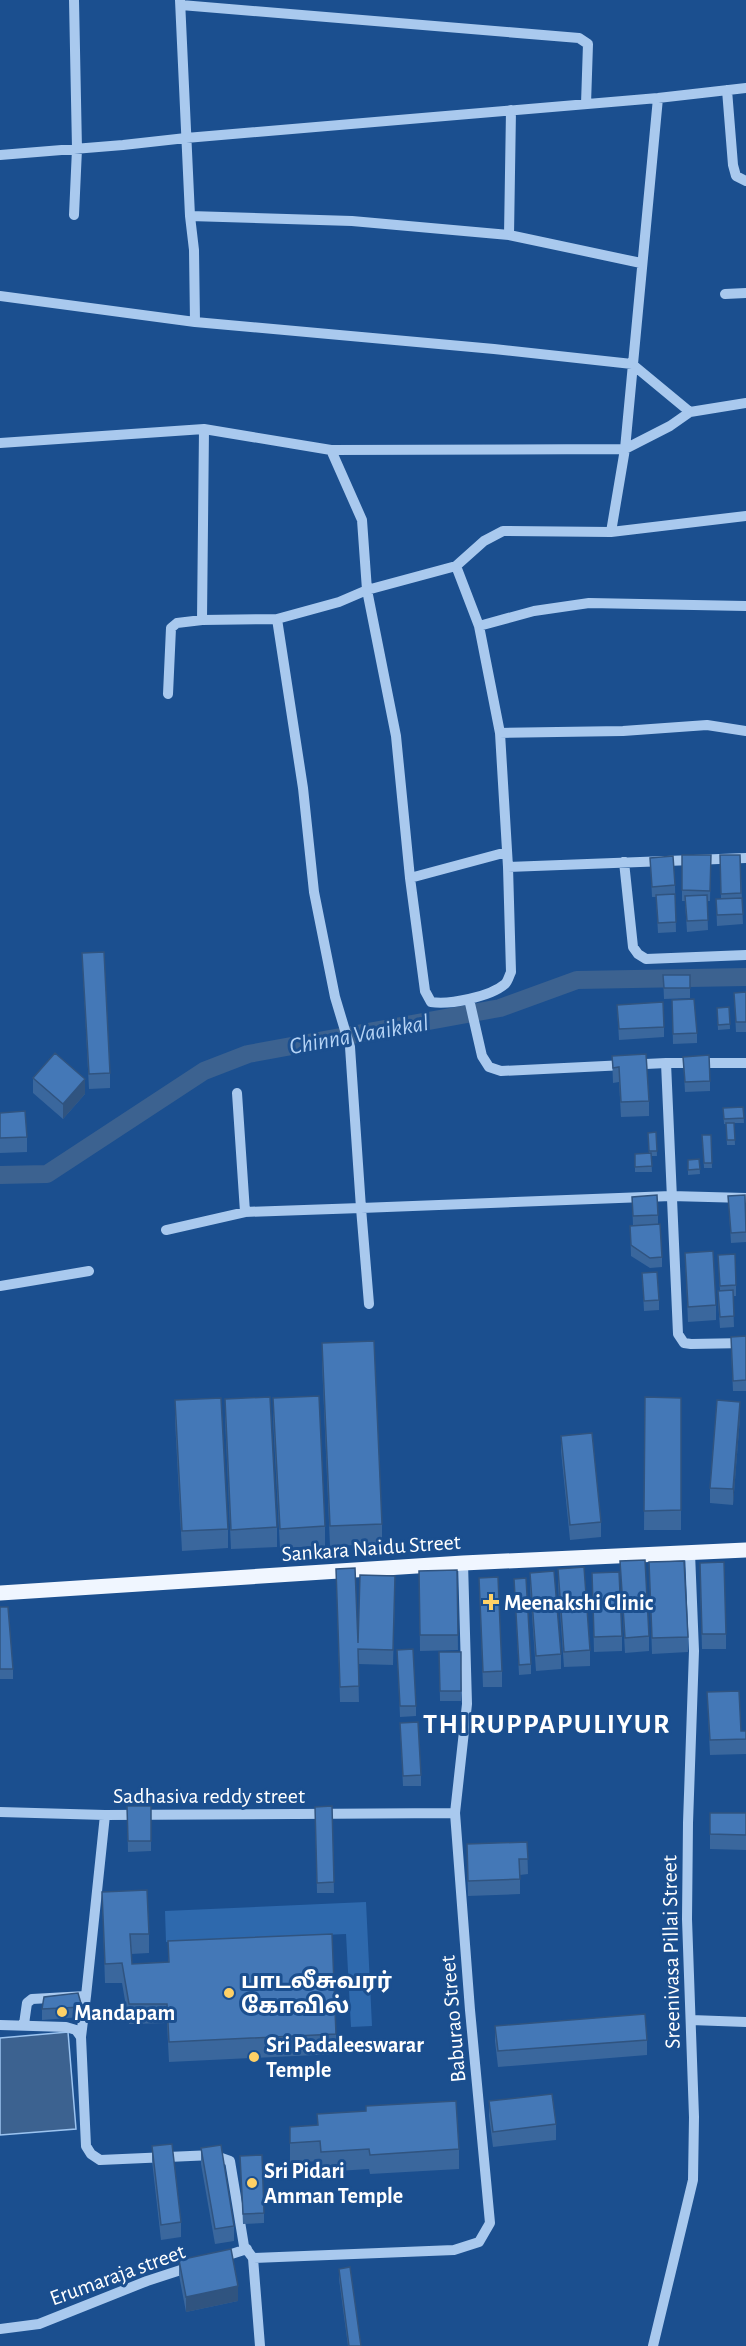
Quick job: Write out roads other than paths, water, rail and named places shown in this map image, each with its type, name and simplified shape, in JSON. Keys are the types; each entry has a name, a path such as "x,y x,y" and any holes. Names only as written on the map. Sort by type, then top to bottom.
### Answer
{"main road":[{"name":"Sankara Naidu Street","path":"0,1593 463,1563 746,1550"}],"street":[{"path":"74,0 77,149 74,215"},
{"path":"195,322 194,250 190,216 180,3 579,38 588,44 586,104"},
{"path":"0,154 658,98 746,88"},
{"path":"727,90 733,165 736,176 746,181"},
{"path":"611,532 625,449 658,98"},
{"path":"509,235 511,110"},
{"path":"190,216 352,221 509,235 641,263"},
{"path":"725,294 746,293"},
{"path":"0,296 195,322 632,364 690,412"},
{"path":"0,443 204,429 332,450 625,449 670,426 690,412 746,403"},
{"path":"202,620 204,429"},
{"path":"332,450 362,520 367,591 396,736 410,878 427,997 431,1002 438,1003 470,1003 505,984 509,978 511,956 500,733 479,626 456,566"},
{"path":"168,694 171,628 177,623 202,620 277,619 339,602 367,591 456,566 484,541 503,531 611,532 746,516"},
{"path":"479,626 534,610 589,603 746,606"},
{"path":"277,619 303,788 314,892 335,997 350,1047 369,1304"},
{"path":"500,733 623,731 707,725 746,731"},
{"path":"410,878 507,852"},
{"path":"508,867 746,858"},
{"path":"624,862 633,947 638,954 646,958 746,955"},
{"path":"470,1003 482,1056 489,1067 501,1071 746,1063"},
{"path":"666,1064 670,1196 678,1329 684,1343 746,1343"},
{"path":"237,1093 245,1212"},
{"path":"166,1230 245,1212 670,1196 746,1198"},
{"path":"0,1286 89,1271"},
{"name":"Sreenivasa Pillai Street","path":"653,2346 693,2180 694,2117 687,1919 694,1651 690,1553"},
{"name":"Baburao Street","path":"250,2254 454,2250 479,2242 490,2223 470,2010 455,1813 467,1704 463,1563"},
{"name":"Sadhasiva reddy street","path":"0,1812 105,1815 455,1813"},
{"path":"105,1815 81,2037 86,2146 91,2154 100,2160 213,2155 230,2161 244,2246 250,2254 260,2346"},
{"path":"24,2024 27,2003 32,1999 86,1996"},
{"path":"691,2020 746,2022"},
{"path":"0,2025 66,2027 76,2030 81,2037"},
{"name":"Erumaraja street","path":"0,2329 39,2324 147,2281 250,2254"}],"waterway":[{"name":"Chinna Vaaikkal","path":"0,1175 47,1174 204,1071 248,1054 500,1008 577,980 746,977"}],"place":[{"name":"Meenakshi Clinic","path":"491,1602"},
{"name":"பாடலீசுவரர் கோவில்","path":"229,1993"},
{"name":"Mandapam","path":"62,2012"},
{"name":"Sri Padaleeswarar Temple","path":"254,2057"},
{"name":"Sri Pidari Amman Temple","path":"252,2183"}],"district":[{"name":"THIRUPPAPULIYUR","path":"547,1723"}]}
